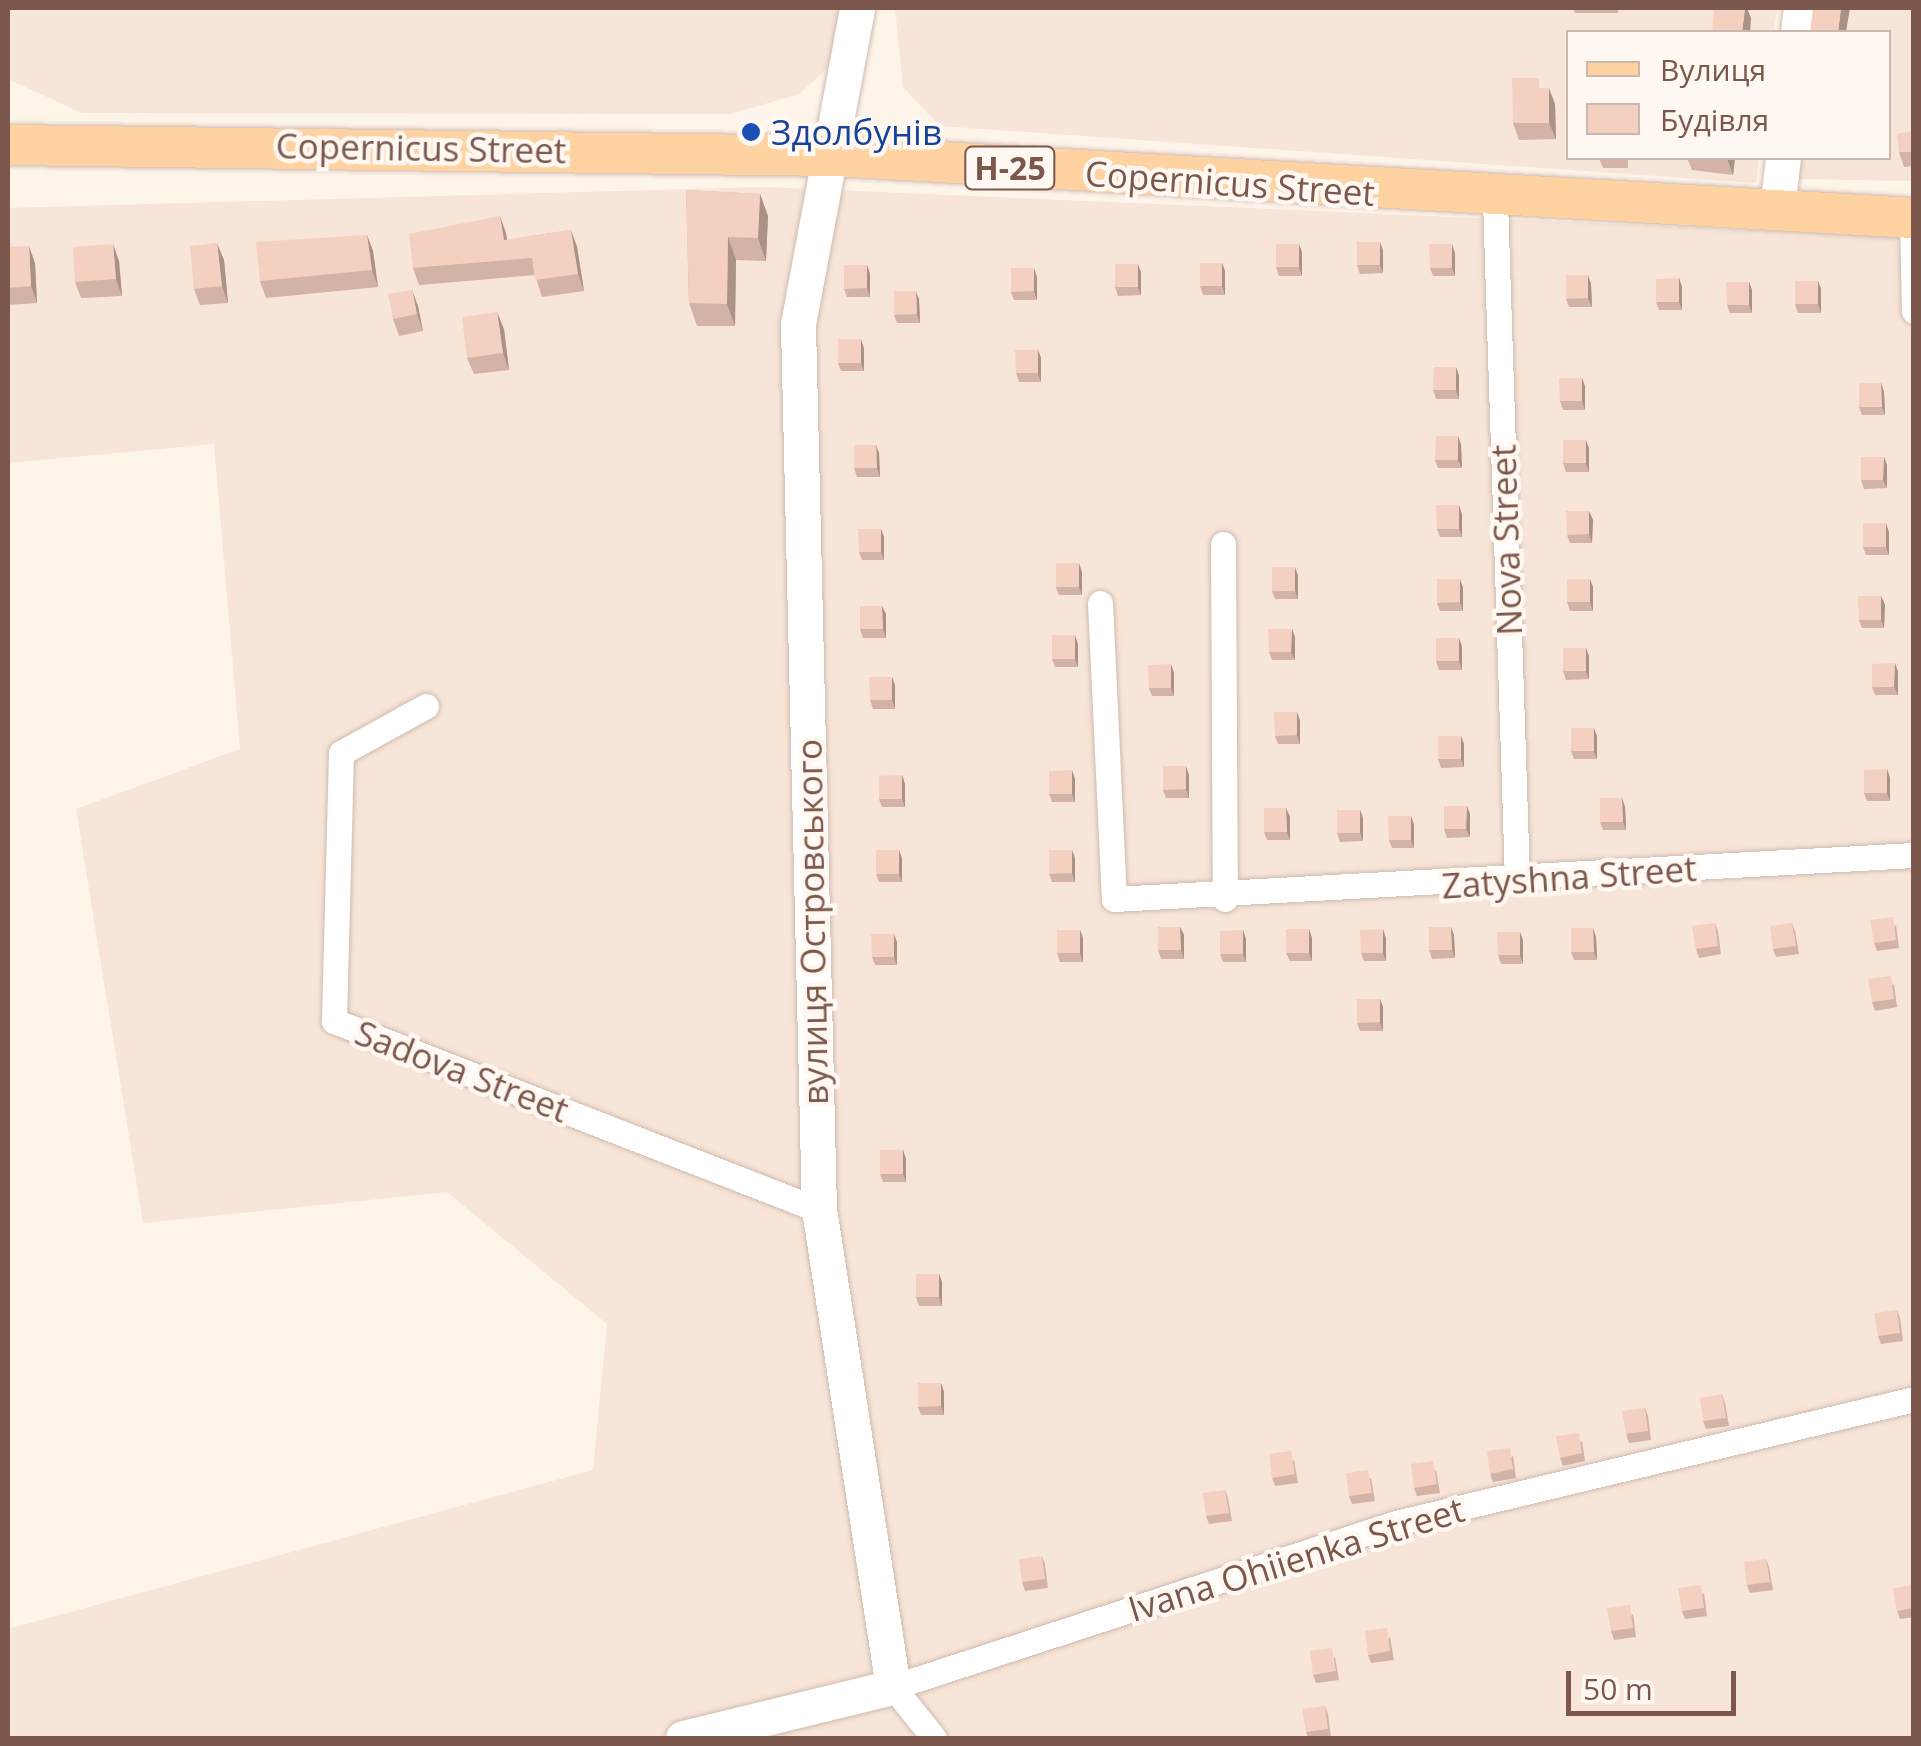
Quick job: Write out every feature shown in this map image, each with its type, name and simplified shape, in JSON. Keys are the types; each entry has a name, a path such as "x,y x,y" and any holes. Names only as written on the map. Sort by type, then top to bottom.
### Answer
{"main road":[{"name":"Copernicus Street","path":"8,145 835,156 1495,200 1778,208 1913,218"}],"street":[{"name":"вулиця Островського","path":"857,8 835,156 798,324 819,1210 893,1687"},
{"path":"1778,208 1783,160"},
{"name":"Nova Street","path":"1495,200 1517,880"},
{"path":"1913,218 1914,311"},
{"path":"1224,544 1225,899"},
{"name":"Zatyshna Street","path":"1100,602 1114,899 1225,899 1914,855"},
{"name":"Sadova Street","path":"426,706 340,753 334,1021 819,1210"},
{"name":"Ivana Ohiienka Street","path":"683,1738 893,1687 1396,1523 1914,1399"},
{"path":"893,1687 934,1738"}],"shaded area":[{"path":"8,8 841,8 833,63 799,94 730,114 82,113 8,79"},
{"path":"895,8 1777,8 1774,30 1566,30 1566,160 1759,160 1756,183 940,126 903,87"},
{"path":"1816,8 1913,8 1913,181 1797,179 1799,160 1891,160 1891,30 1814,30"},
{"path":"764,187 1913,237 1913,1738 8,1738 8,1629 593,1470 607,1324 447,1192 143,1223 76,809 240,749 214,444 8,463 8,208"}],"building":[{"path":"1714,8 1745,8 1742,30 1712,30"},
{"path":"1813,8 1841,8 1838,30 1810,30"},
{"path":"1512,78 1539,78 1539,88 1549,88 1549,123 1513,123"},
{"path":"1914,131 1914,152 1899,152 1897,134"},
{"path":"686,190 760,194 758,238 728,237 727,304 689,303"},
{"path":"500,216 504,240 571,230 578,274 535,280 532,258 413,268 409,234"},
{"path":"367,235 372,270 260,281 256,242"},
{"path":"1357,242 1380,242 1380,265 1357,265"},
{"path":"217,243 222,286 194,289 190,246"},
{"path":"113,244 116,279 75,282 73,247"},
{"path":"1276,244 1299,244 1299,267 1276,267"},
{"path":"1429,244 1452,244 1452,268 1430,268"},
{"path":"29,246 31,286 8,288 8,247"},
{"path":"1200,263 1222,263 1222,286 1200,286"},
{"path":"1115,264 1138,264 1138,287 1115,287"},
{"path":"844,265 867,265 867,288 844,289"},
{"path":"1011,268 1034,268 1034,291 1011,292"},
{"path":"1566,275 1588,275 1588,298 1566,299"},
{"path":"1679,278 1679,302 1656,302 1656,279"},
{"path":"1795,281 1818,281 1818,304 1795,304"},
{"path":"1726,282 1749,282 1749,305 1727,305"},
{"path":"412,290 417,314 393,319 388,294"},
{"path":"894,291 916,291 917,314 894,315"},
{"path":"497,312 503,353 467,358 462,317"},
{"path":"838,339 861,339 861,363 838,363"},
{"path":"1015,350 1038,350 1038,373 1016,373"},
{"path":"1434,367 1456,367 1456,390 1433,390"},
{"path":"1559,378 1582,378 1582,401 1560,401"},
{"path":"1859,383 1881,383 1882,407 1859,407"},
{"path":"1436,436 1458,436 1458,460 1435,460"},
{"path":"1563,440 1586,440 1586,463 1563,463"},
{"path":"854,445 876,445 877,468 854,468"},
{"path":"1861,457 1884,457 1883,480 1861,480"},
{"path":"1436,505 1459,505 1459,529 1437,529"},
{"path":"1566,511 1589,511 1589,534 1567,535"},
{"path":"1863,523 1886,523 1886,547 1863,547"},
{"path":"858,529 881,529 881,552 859,552"},
{"path":"1056,563 1079,563 1079,587 1056,587"},
{"path":"1272,567 1295,567 1295,591 1272,591"},
{"path":"1437,579 1460,579 1460,602 1437,603"},
{"path":"1567,579 1590,579 1590,602 1567,602"},
{"path":"1858,596 1881,596 1881,620 1859,620"},
{"path":"860,606 882,606 883,629 860,629"},
{"path":"1268,629 1292,629 1291,652 1269,652"},
{"path":"1052,635 1075,635 1075,659 1052,659"},
{"path":"1436,638 1459,638 1459,661 1436,661"},
{"path":"1563,648 1586,648 1586,671 1563,671"},
{"path":"1895,663 1894,687 1872,687 1872,664"},
{"path":"1171,664 1171,688 1149,688 1148,665"},
{"path":"869,677 892,677 892,700 870,700"},
{"path":"1274,712 1297,712 1297,735 1275,736"},
{"path":"1571,728 1594,728 1594,751 1571,751"},
{"path":"1438,736 1461,736 1461,759 1438,759"},
{"path":"1163,766 1186,766 1186,789 1163,790"},
{"path":"1887,769 1887,793 1864,793 1864,770"},
{"path":"1072,770 1072,794 1049,794 1049,771"},
{"path":"902,775 902,799 879,799 879,776"},
{"path":"1600,798 1622,798 1623,822 1600,822"},
{"path":"1444,806 1467,806 1466,829 1444,829"},
{"path":"1264,808 1286,808 1287,832 1264,832"},
{"path":"1337,810 1360,810 1360,833 1337,833"},
{"path":"1388,816 1411,816 1411,840 1389,840"},
{"path":"876,850 899,850 899,874 876,874"},
{"path":"1049,850 1072,850 1072,873 1049,874"},
{"path":"1893,917 1896,940 1874,943 1870,920"},
{"path":"1715,923 1718,946 1696,949 1692,926"},
{"path":"1792,923 1796,946 1773,949 1770,926"},
{"path":"1158,927 1180,927 1181,950 1158,950"},
{"path":"1429,927 1451,927 1452,950 1429,950"},
{"path":"1571,928 1593,928 1594,952 1571,952"},
{"path":"1286,929 1309,929 1309,953 1286,953"},
{"path":"1383,929 1383,953 1361,953 1360,930"},
{"path":"1057,930 1080,930 1080,953 1057,953"},
{"path":"1243,930 1243,954 1220,954 1220,931"},
{"path":"1497,932 1520,932 1520,955 1498,955"},
{"path":"871,934 894,934 894,957 872,957"},
{"path":"1891,976 1894,999 1872,1002 1868,979"},
{"path":"1357,999 1380,999 1380,1022 1357,1023"},
{"path":"880,1150 903,1150 903,1174 880,1174"},
{"path":"916,1274 939,1274 939,1297 916,1297"},
{"path":"1897,1310 1900,1333 1878,1336 1874,1313"},
{"path":"918,1383 941,1383 941,1406 918,1407"},
{"path":"1722,1394 1726,1418 1703,1421 1700,1398"},
{"path":"1645,1408 1648,1431 1626,1434 1622,1411"},
{"path":"1579,1433 1582,1453 1560,1458 1556,1436"},
{"path":"1510,1448 1513,1469 1490,1474 1487,1451"},
{"path":"1291,1451 1295,1474 1272,1478 1269,1454"},
{"path":"1433,1461 1437,1484 1414,1488 1411,1464"},
{"path":"1368,1470 1372,1493 1349,1496 1346,1473"},
{"path":"1225,1490 1229,1513 1206,1516 1203,1493"},
{"path":"1042,1556 1045,1579 1022,1582 1019,1559"},
{"path":"1766,1559 1770,1582 1747,1585 1744,1562"},
{"path":"1701,1585 1704,1608 1682,1611 1678,1588"},
{"path":"1914,1585 1914,1608 1897,1611 1893,1588"},
{"path":"1630,1605 1633,1628 1611,1631 1607,1608"},
{"path":"1387,1628 1390,1651 1368,1655 1365,1631"},
{"path":"1332,1648 1336,1671 1313,1675 1310,1651"},
{"path":"1325,1706 1328,1729 1306,1732 1302,1709"}],"place":[{"name":"Здолбунів","path":"751,132"}]}
